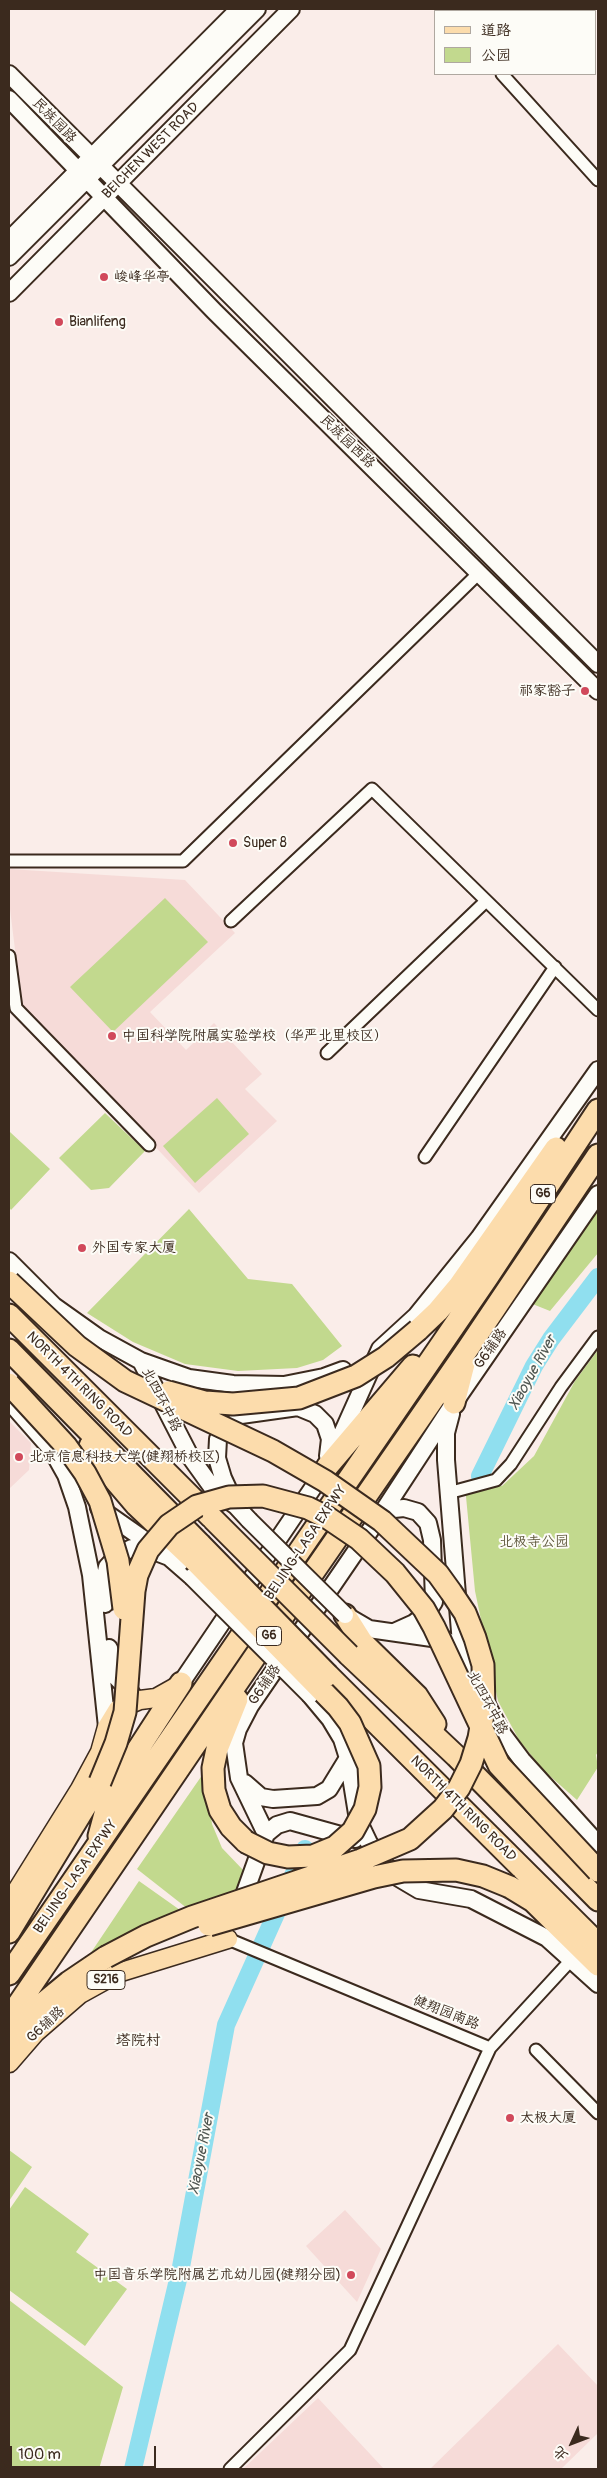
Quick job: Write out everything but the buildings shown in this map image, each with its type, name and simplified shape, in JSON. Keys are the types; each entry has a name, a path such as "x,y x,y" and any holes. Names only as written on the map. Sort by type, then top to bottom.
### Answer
{"highway":[{"path":"47,1320 105,1360 136,1378 176,1395 205,1402 233,1404 299,1398 328,1388 356,1376 386,1357 438,1310 459,1286 575,1121 598,1094"},
{"name":"BEIJING-LASA EXPWY","path":"9,1974 95,1852 487,1278 598,1110"},
{"name":"BEIJING-LASA EXPWY","path":"9,2018 254,1658 467,1350 598,1155"},
{"path":"530,1255 598,1182"},
{"path":"327,1467 487,1278"},
{"path":"9,1282 47,1320 77,1346 125,1381 273,1451 325,1481 382,1521 438,1574 465,1613 476,1638 482,1665 484,1709 479,1738 471,1764 459,1788 443,1809 410,1839 361,1860 192,1917 146,1936 98,1963 35,2010 9,2039"},
{"name":"NORTH 4TH RING ROAD","path":"9,1315 349,1654 456,1756"},
{"name":"NORTH 4TH RING ROAD","path":"9,1350 61,1402 195,1560 328,1674 598,1944"},
{"path":"454,1403 467,1350"},
{"path":"9,1384 66,1446 100,1501 118,1561 130,1661"},
{"path":"9,1932 100,1782 116,1743 125,1712 134,1592 137,1575 148,1550 169,1526 197,1506 229,1497 263,1496 308,1508 360,1539 411,1592 434,1627 499,1765 598,1871"},
{"path":"195,1560 338,1707 350,1723 369,1766 370,1786 365,1809 353,1831 335,1847 313,1856 288,1857 268,1853 246,1842 231,1827 220,1810 214,1790 213,1768 227,1723 254,1658"},
{"path":"345,1615 362,1642 417,1696 456,1756 598,1900"},
{"path":"95,1852 109,1799 181,1683"},
{"path":"98,1963 374,1877 403,1871 456,1870 483,1876 510,1887 533,1901 598,1965"}],"main road":[{"path":"9,1903 80,1789 100,1752 108,1727 118,1709 140,1700 156,1698 181,1683"},
{"name":"G6辅路","path":"9,2063 36,2033 80,1994 118,1973 198,1946 228,1939"}],"street":[{"name":"BEICHEN WEST ROAD","path":"95,163 239,9"},
{"name":"BEICHEN WEST ROAD","path":"9,257 95,163 257,9"},
{"name":"BEICHEN WEST ROAD","path":"10,287 102,195 276,9"},
{"name":"BEICHEN WEST ROAD","path":"114,182 291,9"},
{"name":"民族园路","path":"9,74 114,182"},
{"path":"503,75 598,180"},
{"name":"民族园路","path":"9,99 102,195"},
{"name":"BEICHEN WEST ROAD","path":"9,240 83,175"},
{"name":"民族园西路","path":"114,182 598,664"},
{"name":"民族园西路","path":"102,195 214,312 598,690"},
{"path":"9,861 183,861 480,572"},
{"path":"231,921 372,789 598,1010"},
{"path":"327,1053 486,901"},
{"path":"9,956 12,1011 149,1145"},
{"path":"425,1157 554,967"},
{"path":"141,1360 174,1373 212,1382 284,1386 324,1377 353,1366 380,1349 416,1316 478,1238 598,1070"},
{"name":"G6辅路","path":"266,1834 239,1778 234,1744 238,1729 250,1706 384,1510 454,1403 598,1194"},
{"name":"北四环中路","path":"9,1261 54,1306 99,1338 141,1360 191,1458 214,1490 236,1506 345,1615 369,1629 446,1640 462,1656 501,1732 522,1760 598,1844"},
{"path":"448,1493 496,1480 510,1464 561,1387 598,1337"},
{"path":"181,1683 327,1467 380,1349"},
{"path":"9,1401 52,1450 66,1475 83,1531 89,1566 108,1727"},
{"path":"454,1403 446,1433 446,1460 462,1656"},
{"path":"236,1506 223,1478 217,1458 218,1439 227,1424 241,1414 298,1408 315,1414 325,1424 330,1439 327,1467"},
{"path":"66,1475 92,1503 170,1557"},
{"path":"384,1510 404,1508 418,1512 428,1523 432,1540 434,1602 427,1613 414,1624 394,1632"},
{"path":"140,1700 116,1678 110,1659 103,1585 107,1567 118,1555 132,1548 148,1549 170,1557 195,1560 330,1719 342,1739 348,1758 358,1820 369,1843 392,1874 419,1890 471,1899 546,1938 598,1984"},
{"path":"239,1778 261,1797 272,1799 317,1796 329,1789 348,1758"},
{"path":"228,1939 266,1834 277,1825 290,1821 369,1843"},
{"name":"健翔园南路","path":"228,1939 490,2048 572,1959"},
{"path":"230,2469 350,2350 490,2048"},
{"path":"536,2050 598,2113"}],"shaded area":[{"name":"中国科学院附属实验学校（华严北里校区）","path":"9,869 185,880 235,933 150,1012 186,1050 214,1023 262,1074 245,1089 277,1121 199,1193 22,1006 9,901"},
{"name":"北京信息科技大学(健翔桥校区)","path":"9,1421 31,1443 29,1470 9,1489"},
{"name":"中国音乐学院附属艺术幼儿园(健翔分园)","path":"345,2210 381,2249 357,2302 306,2246"},
{"path":"558,2344 598,2386 598,2433 561,2469 430,2469"},
{"path":"318,2398 384,2469 243,2469"}],"green space":[{"path":"165,898 208,942 113,1032 70,987"},
{"path":"217,1098 249,1134 195,1183 163,1146"},
{"path":"105,1113 145,1151 109,1188 91,1190 59,1158"},
{"path":"10,1132 50,1169 11,1210 9,1207"},
{"path":"598,1205 598,1253 550,1311 530,1303"},
{"path":"189,1209 248,1279 292,1284 342,1346 323,1360 297,1368 238,1371 185,1364 133,1342 87,1313"},
{"name":"北极寺公园","path":"598,1350 598,1752 596,1755 598,1767 577,1800 543,1770 519,1740 498,1701 475,1591 465,1486 485,1482 502,1486 534,1456 575,1381"},
{"path":"205,1771 212,1824 222,1848 245,1872 234,1892 188,1909 137,1869"},
{"path":"139,1881 180,1910 90,1954"},
{"path":"9,2150 32,2167 9,2201"},
{"path":"25,2187 89,2234 76,2252 127,2289 85,2346 9,2290 9,2210"},
{"path":"9,2300 123,2387 99,2469 9,2469"}],"waterway":[{"name":"Xiaoyue River","path":"480,1476 534,1366 551,1339 598,1277"},
{"name":"Xiaoyue River","path":"133,2469 181,2267 226,2025 305,1849"}],"place":[{"name":"峻峰华亭","path":"104,277"},
{"name":"Bianlifeng","path":"59,322"},
{"name":"祁家豁子","path":"585,691"},
{"name":"Super 8","path":"233,843"},
{"name":"中国科学院附属实验学校（华严北里校区）","path":"112,1036"},
{"name":"外国专家大厦","path":"82,1248"},
{"name":"北京信息科技大学(健翔桥校区)","path":"19,1457"},
{"name":"太极大厦","path":"510,2118"},
{"name":"中国音乐学院附属艺术幼儿园(健翔分园)","path":"351,2275"}],"district":[{"name":"塔院村","path":"138,2041"}]}
